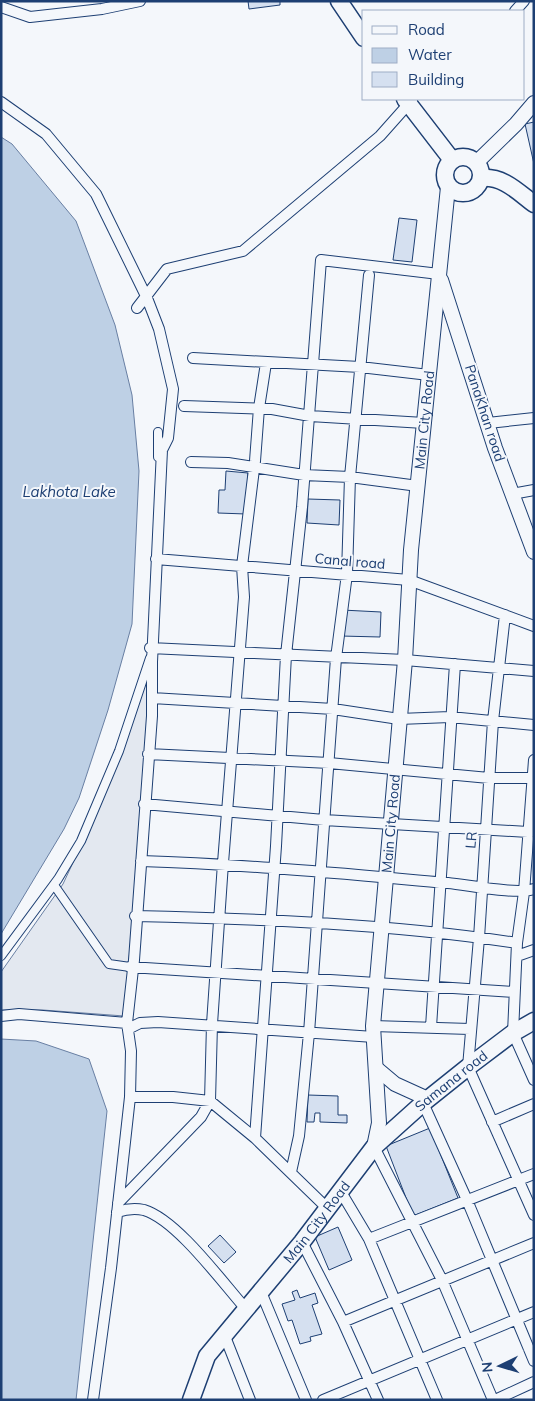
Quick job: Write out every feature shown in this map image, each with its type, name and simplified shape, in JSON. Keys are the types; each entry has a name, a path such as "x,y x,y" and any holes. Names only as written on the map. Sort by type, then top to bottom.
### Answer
{"main road":[{"path":"339,1 362,35"},
{"path":"409,100 452,160"},
{"path":"479,170 476,188 465,194 458,193 448,187 445,182 445,170 452,160 464,156 479,170 501,180 534,204"},
{"name":"Samana road","path":"374,1146 425,1101 468,1067 513,1033 534,1021"},
{"name":"Main City Road","path":"191,1400 207,1356 302,1242 374,1146"}],"street":[{"path":"1,8 30,17 102,9 140,1"},
{"path":"137,308 167,269 243,251 380,136 409,100"},
{"path":"1,102 46,134 96,194 146,296 159,329 173,390 168,438 162,450 150,660 118,751 81,841 54,885 1,956"},
{"path":"479,170 532,107"},
{"name":"Main City Road","path":"374,1146 379,1123 373,1032 376,982 405,660 409,580 448,187"},
{"path":"255,1138 274,867 286,654 296,570 310,416 321,260 439,274"},
{"name":"PanaKhan road","path":"439,274 512,494 534,552"},
{"path":"291,1172 299,1136 309,1033 315,924 336,658 347,574 350,477 369,275"},
{"path":"193,358 360,367 429,375"},
{"path":"118,1207 202,1117 210,1101 212,1024 219,919 244,597 242,566 254,468 258,408 266,362"},
{"path":"184,406 258,408 310,416 424,423"},
{"path":"488,423 534,418"},
{"path":"156,560 158,432"},
{"path":"190,462 228,463 304,475 350,477 418,486"},
{"path":"512,494 534,490"},
{"name":"Canal road","path":"156,560 409,580 534,626"},
{"name":"LR","path":"468,1067 479,938 493,721 505,615"},
{"path":"151,649 405,660 534,671"},
{"path":"93,1400 130,1097 132,1070 127,1026 152,698 151,649"},
{"path":"430,1027 455,664"},
{"path":"152,698 283,707 333,708 399,719 450,717 534,725"},
{"path":"148,754 329,763 490,778 533,778"},
{"path":"534,760 529,890 517,943 513,1033 534,1080"},
{"path":"145,804 324,820 531,832"},
{"path":"141,861 223,863 529,890"},
{"path":"54,885 109,964 514,992"},
{"path":"136,916 315,924 517,943"},
{"path":"517,956 534,950"},
{"path":"1,1016 19,1014 127,1026 148,1021 212,1024 309,1033 373,1032 430,1027 470,1029"},
{"path":"468,1067 534,1216"},
{"path":"376,1068 395,1084 425,1101 534,1361"},
{"path":"130,1097 173,1097 210,1101 255,1138 327,1208"},
{"path":"492,1122 534,1104"},
{"path":"374,1146 414,1221 442,1280 494,1400 534,1382"},
{"path":"369,1239 534,1174"},
{"path":"341,1192 369,1239 436,1400"},
{"path":"118,1207 144,1210 173,1228 246,1309"},
{"path":"302,1242 343,1322 378,1400"},
{"path":"343,1322 534,1243"},
{"path":"261,1292 306,1400"},
{"path":"323,1400 534,1312"},
{"path":"224,1334 250,1400"}],"shaded area":[{"path":"149,664 150,724 124,1016 43,1010 1,1010 1,972 63,884 91,824"}],"water":[{"name":"Lakhota Lake","path":"1,137 12,144 76,221 115,325 132,395 139,471 132,624 108,710 79,798 64,829 1,934"},
{"path":"1,1039 36,1041 89,1059 107,1111 76,1400 1,1400"}],"building":[{"path":"248,1 280,1 280,5 249,9"},
{"path":"534,122 534,164 525,124"},
{"path":"399,218 417,220 412,262 393,260"},
{"path":"226,471 248,473 246,514 218,513 219,490 225,490"},
{"path":"308,499 340,500 339,525 307,523"},
{"path":"342,610 381,612 380,637 341,636"},
{"path":"308,1095 338,1096 338,1115 347,1115 347,1123 320,1122 320,1113 315,1113 314,1122 307,1122"},
{"path":"430,1128 458,1198 413,1216 386,1146"},
{"path":"338,1227 352,1260 329,1270 315,1237"},
{"path":"220,1235 236,1252 224,1263 208,1246"},
{"path":"297,1290 300,1298 315,1293 318,1303 312,1305 322,1334 310,1337 311,1341 300,1344 292,1320 288,1321 282,1304 295,1300 292,1292"}]}
